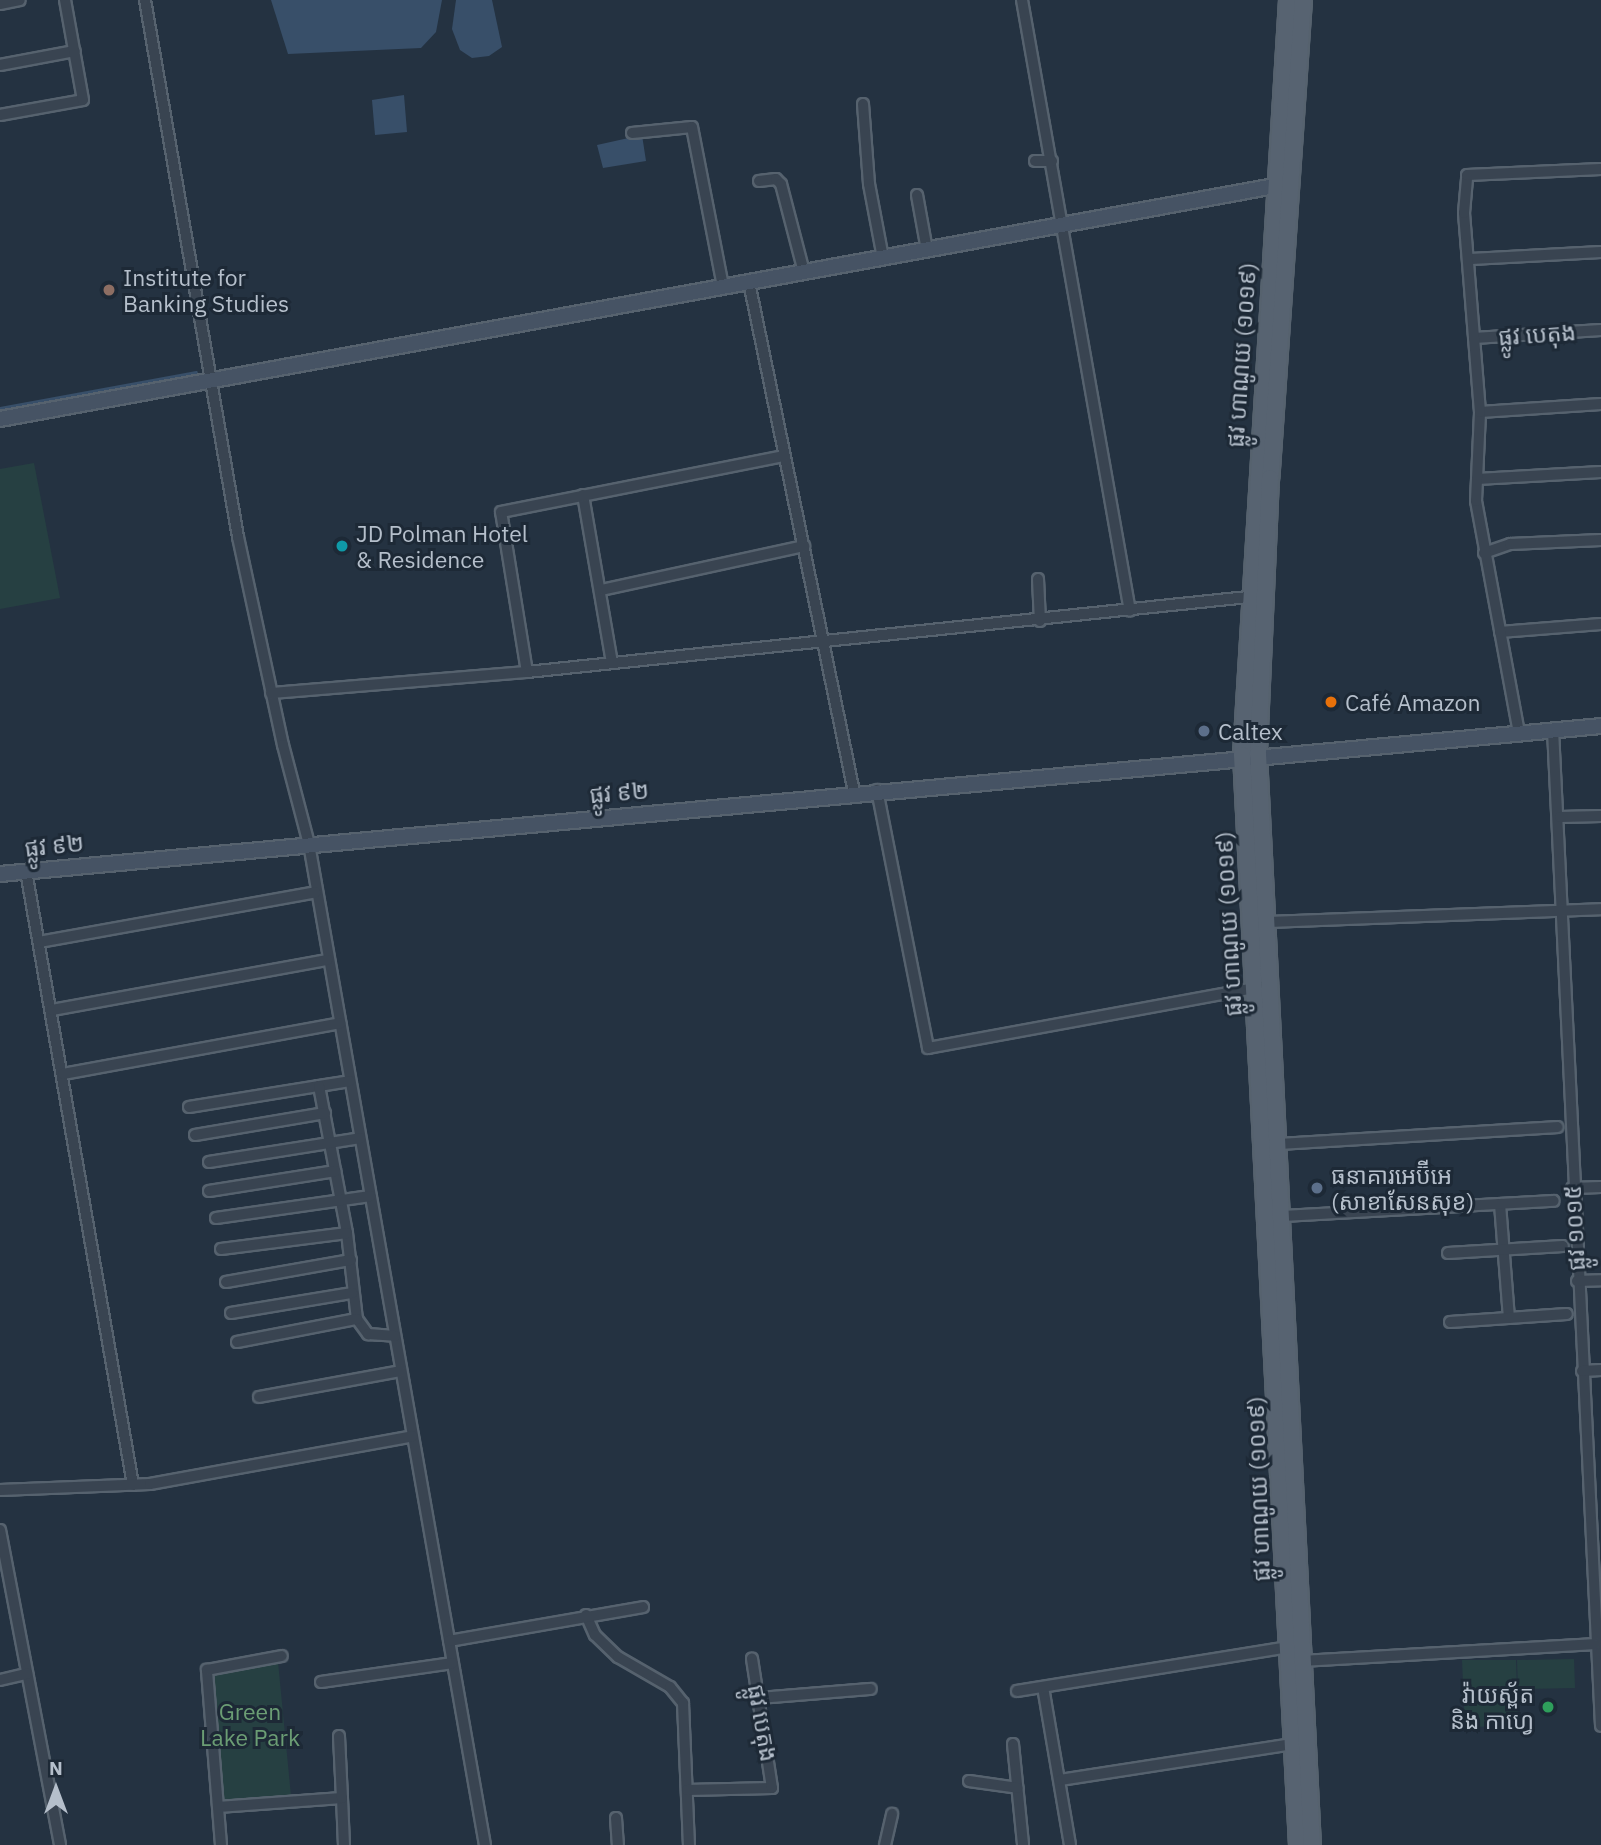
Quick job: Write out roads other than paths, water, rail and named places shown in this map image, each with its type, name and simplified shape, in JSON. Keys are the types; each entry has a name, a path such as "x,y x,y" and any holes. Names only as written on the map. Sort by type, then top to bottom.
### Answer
{"main road":[{"name":"ផ្លូវ ហាណូយ (១០១៩)","path":"1288,0 1283,185 1256,596 1250,755 1263,987 1288,1647 1312,1845"},
{"name":"ផ្លូវ ហាណូយ (១០១៩)","path":"1283,185 1303,0"},
{"path":"0,419 1283,185"},
{"name":"ផ្លូវ ៩២","path":"0,873 1250,755 1601,726"},
{"name":"ផ្លូវ ហាណូយ (១០១៩)","path":"1250,755 1267,922 1263,987 1280,1144 1302,1661 1298,1845"}],"street":[{"path":"0,4 20,0"},
{"path":"0,115 83,100 65,0"},
{"path":"145,0 213,380 238,537 271,693 309,844 485,1845"},
{"path":"1022,0 1130,611"},
{"path":"0,65 75,51"},
{"path":"863,104 869,184 883,258"},
{"path":"632,133 692,127 723,287"},
{"path":"1035,161 1052,161"},
{"path":"1519,733 1484,553 1477,479 1480,412 1471,259 1464,213 1467,175 1601,169"},
{"path":"759,181 776,179 781,184 804,272"},
{"path":"918,195 927,250"},
{"path":"1471,259 1601,252"},
{"path":"749,282 854,792"},
{"name":"ផ្លូវ បេតុង","path":"1474,338 1601,330"},
{"path":"1480,412 1601,404"},
{"path":"527,672 502,512 785,456"},
{"path":"1477,479 1601,472"},
{"path":"583,495 612,663"},
{"path":"1484,553 1510,544 1601,540"},
{"path":"601,590 804,546"},
{"path":"1038,579 1041,621"},
{"path":"271,693 527,672 1041,621 1256,596"},
{"path":"1500,632 1601,624"},
{"name":"ផ្លូវ ១០១៥","path":"1553,730 1560,817 1572,1188 1598,1612 1596,1644 1601,1726"},
{"path":"877,790 928,1048 1263,987"},
{"path":"1560,817 1601,816"},
{"path":"26,871 64,1074 133,1485"},
{"path":"39,943 316,892"},
{"path":"1267,922 1601,909"},
{"path":"51,1010 328,960"},
{"path":"64,1074 340,1023"},
{"path":"189,1107 350,1081"},
{"path":"319,1086 347,1233 357,1319 368,1334 395,1336"},
{"path":"195,1135 325,1113"},
{"path":"1280,1144 1557,1127"},
{"path":"209,1161 331,1146 360,1138"},
{"path":"209,1191 335,1171"},
{"path":"1572,1188 1601,1187"},
{"path":"216,1218 370,1196"},
{"path":"1283,1216 1554,1201"},
{"path":"1500,1204 1509,1318"},
{"path":"221,1249 347,1233"},
{"path":"1448,1253 1563,1246"},
{"path":"226,1282 351,1260"},
{"path":"1577,1281 1601,1280"},
{"path":"231,1313 352,1293"},
{"path":"1450,1322 1567,1314"},
{"path":"237,1342 357,1319"},
{"path":"1582,1371 1601,1370"},
{"path":"259,1397 401,1371"},
{"path":"0,1490 133,1485 413,1436"},
{"path":"0,1530 60,1845"},
{"path":"449,1641 643,1607"},
{"path":"586,1615 595,1635 618,1657 680,1696 689,1845"},
{"path":"1302,1661 1596,1644"},
{"path":"1017,1691 1288,1647"},
{"path":"220,1845 207,1670 282,1656"},
{"name":"ផ្លូវ បេតុង","path":"687,1790 772,1788 752,1659"},
{"path":"321,1682 453,1663"},
{"path":"0,1680 27,1674"},
{"path":"1043,1687 1070,1845"},
{"path":"758,1698 871,1689"},
{"path":"339,1736 344,1845"},
{"path":"1060,1780 1299,1743"},
{"path":"1013,1744 1023,1845"},
{"path":"969,1781 1018,1788"},
{"path":"218,1807 342,1798"},
{"path":"886,1845 892,1814"},
{"path":"616,1818 618,1845"}],"water":[{"path":"271,0 442,0 436,32 421,48 288,54"},
{"path":"456,0 492,0 502,47 489,56 472,58 460,50 452,29"},
{"path":"404,95 407,132 375,135 372,100"},
{"path":"642,135 646,161 603,168 597,145"}],"waterway":[{"path":"0,408 196,372"}],"place":[{"name":"Institute for Banking Studies","path":"109,290"},
{"name":"JD Polman Hotel & Residence","path":"342,546"},
{"name":"Café Amazon","path":"1331,702"},
{"name":"Caltex","path":"1204,731"},
{"name":"ធនាគារអេប៊ីអេ (សាខាសែនសុខ)","path":"1317,1188"},
{"name":"វ៉ាយស្ព័ត និង កាហ្វេ","path":"1548,1707"}],"park label":[{"name":"Green Lake Park","path":"250,1724"}]}
